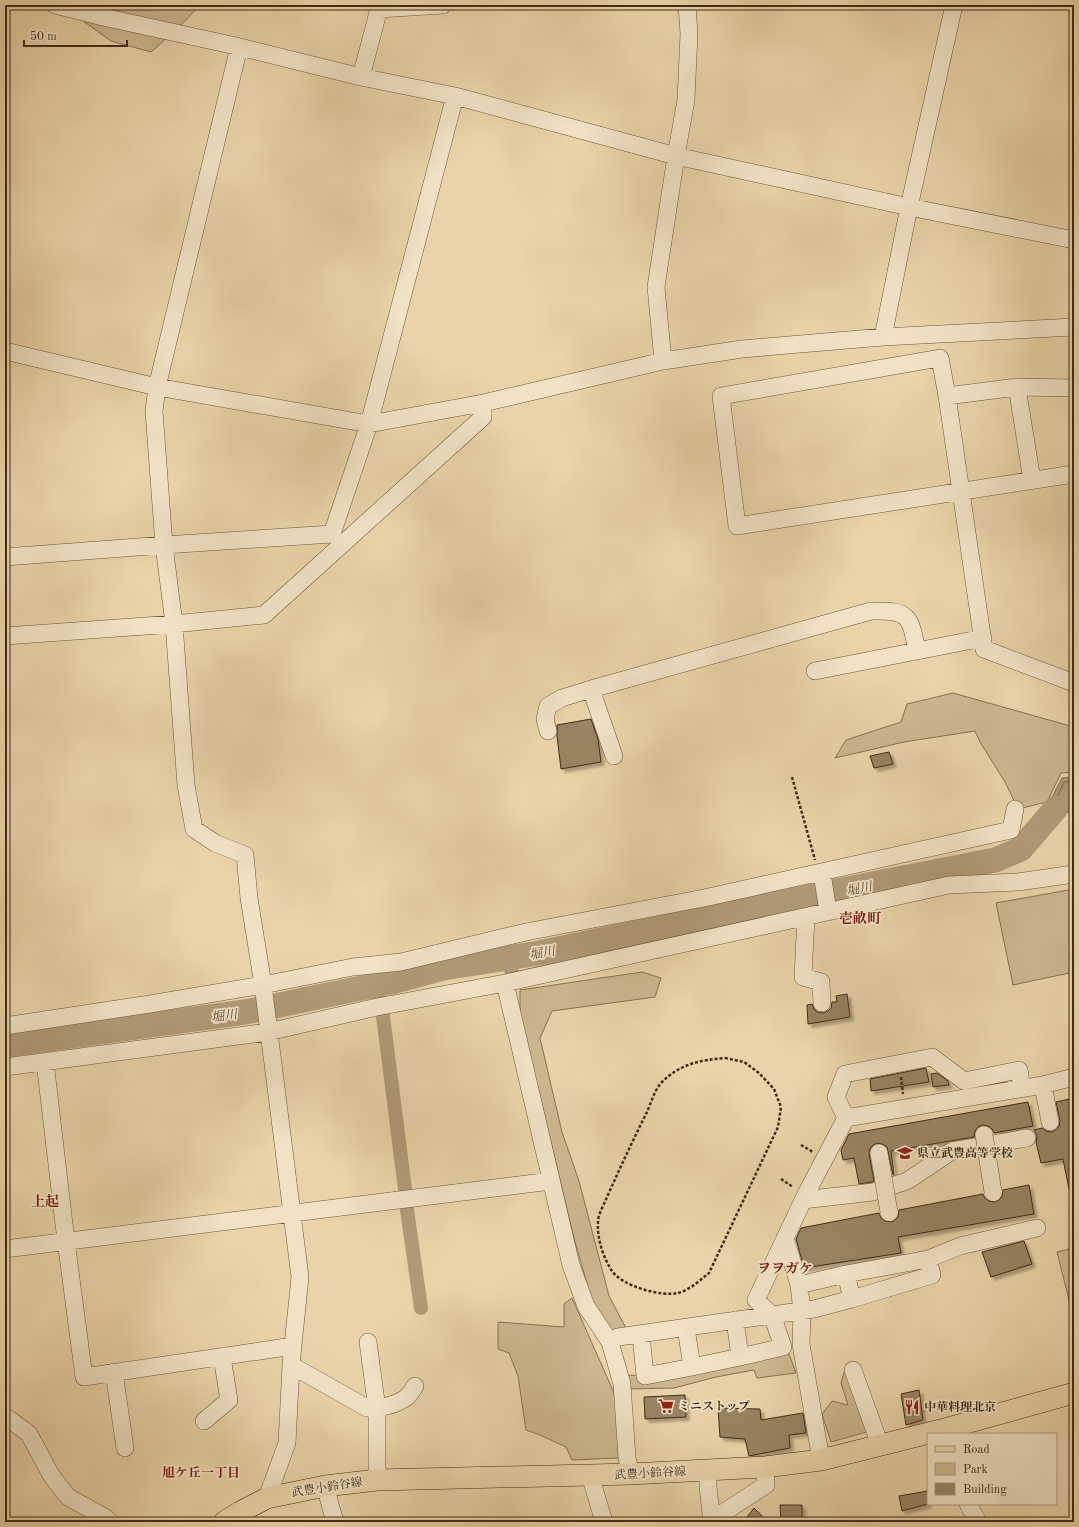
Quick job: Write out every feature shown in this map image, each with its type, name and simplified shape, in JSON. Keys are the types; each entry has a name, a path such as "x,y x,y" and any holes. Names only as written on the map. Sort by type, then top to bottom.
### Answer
{"main road":[{"name":"武豊小鈴谷線","path":"941,1432 1072,1393"},
{"name":"武豊小鈴谷線","path":"224,1522 267,1498 325,1486 377,1480 489,1476 631,1474 765,1467 821,1460 927,1435"}],"street":[{"path":"55,5 455,96 676,156 909,207 1074,240"},
{"path":"362,76 380,7 443,5"},
{"path":"663,361 656,287 686,100 689,34 687,5"},
{"path":"883,337 909,207 954,5"},
{"path":"239,47 157,387 154,411 164,545 174,624 186,785 194,828 215,843 246,855 250,898 263,985 300,1277 291,1365 287,1443 267,1498"},
{"path":"5,557 332,534 370,424 455,96"},
{"path":"5,351 157,387 370,424 483,403 663,361 742,348 883,337 1074,327"},
{"path":"1074,474 1032,480 962,491 737,526 721,396 940,358 962,491 984,649 1074,683"},
{"path":"1017,387 1032,480"},
{"path":"947,396 1017,387 1074,388"},
{"path":"5,636 174,624 264,614 483,417 483,403"},
{"path":"548,731 545,719 548,706 562,698 871,611 891,611 905,616 912,625 917,651"},
{"path":"814,671 983,638"},
{"path":"591,689 614,756"},
{"path":"5,1026 263,985 353,967 401,962 526,932 704,898 822,873 1011,830 1015,809"},
{"path":"822,873 828,912"},
{"path":"5,1067 268,1032 377,1007 505,984 949,885 1018,882 1074,874"},
{"path":"806,916 803,977 820,982 822,1003"},
{"path":"505,984 571,1265 586,1306 610,1342 622,1384 627,1458 631,1474"},
{"path":"846,1118 836,1098 835,1085 845,1074 932,1057 964,1081 1019,1070 1022,1088"},
{"path":"45,1062 84,1377 293,1346"},
{"path":"846,1118 1022,1088 1074,1077"},
{"path":"1043,1084 1050,1122"},
{"path":"641,1334 645,1376 783,1347 772,1315 756,1300 803,1200 846,1118"},
{"path":"984,1135 993,1192"},
{"path":"803,1200 873,1192 907,1181 952,1152 1027,1138"},
{"path":"879,1153 889,1212"},
{"path":"5,1249 552,1181"},
{"path":"799,1285 846,1274 928,1259 960,1246 1037,1228"},
{"path":"785,1238 799,1285 802,1311 801,1344 821,1460"},
{"path":"610,1342 618,1337 802,1311 852,1299 932,1275 928,1259"},
{"path":"846,1274 852,1299"},
{"path":"735,1320 740,1357"},
{"path":"686,1328 692,1367"},
{"path":"368,1342 377,1409 377,1480"},
{"path":"204,1421 229,1400 222,1357"},
{"path":"291,1365 367,1408 377,1409 393,1404 408,1396 415,1386"},
{"path":"853,1370 880,1445"},
{"path":"114,1372 125,1448"},
{"path":"5,1418 9,1418 29,1434 51,1475 68,1497 106,1518 110,1522"},
{"path":"708,1470 708,1486 712,1521 766,1485 765,1467"},
{"path":"590,1475 604,1522"},
{"path":"325,1486 334,1522"},
{"path":"969,1505 978,1522"}],"path":[{"path":"792,777 817,868 822,873"},
{"path":"725,1058 744,1062 759,1073 774,1089 781,1107 778,1127 709,1274 694,1285 679,1293 659,1294 642,1290 628,1283 613,1272 602,1252 598,1237 598,1221 618,1172 660,1083 677,1070 701,1060 725,1058"},
{"path":"899,1063 905,1108"}],"green space":[{"path":"61,5 200,5 180,26 151,52 111,41"},
{"path":"953,693 1074,727 1074,772 1061,773 1047,802 1018,809 1005,782 980,742 975,731 904,742 835,758 846,740 901,722 907,704"},
{"path":"1074,889 1074,972 1013,985 996,903"},
{"path":"642,972 661,978 655,997 552,1011 540,1038 562,1132 579,1181 609,1296 626,1328 613,1333 593,1305 574,1238 520,1013 520,990"},
{"path":"1074,1248 1074,1320 1057,1252"},
{"path":"572,1298 618,1402 619,1458 572,1460 566,1447 526,1430 518,1376 509,1353 498,1349 498,1322 564,1327 564,1304"},
{"path":"789,1354 796,1373 757,1378 754,1370 716,1377 674,1388 627,1389 625,1375 671,1377"},
{"path":"845,1369 870,1431 831,1442 822,1414 832,1401 848,1405 841,1383"}],"water":[{"path":"1074,777 1074,810 1058,816 1052,797 1062,778"}],"building":[{"path":"591,719 598,739 601,762 561,769 557,725"},
{"path":"889,752 893,764 874,768 870,756"},
{"path":"847,994 850,1017 808,1024 807,1005 812,1004 817,1012 823,1013 831,1008 832,1002 837,1002 836,996"},
{"path":"926,1068 929,1082 871,1091 870,1079"},
{"path":"937,1073 948,1081 949,1085 933,1087 931,1074"},
{"path":"1074,1098 1074,1189 1069,1189 1063,1159 1041,1163 1036,1142 1037,1136 1034,1130 1042,1128 1051,1132 1056,1130 1060,1121 1056,1102"},
{"path":"1028,1102 1033,1126 994,1133 988,1126 982,1125 975,1131 974,1137 891,1151 894,1175 887,1147 882,1144 877,1143 870,1149 869,1154 874,1181 859,1184 854,1158 843,1160 841,1150 849,1134"},
{"path":"1029,1185 1034,1214 898,1237 901,1253 804,1268 796,1239 801,1228 879,1213 881,1218 885,1221 891,1222 898,1216 899,1210 983,1194 989,1201 995,1202 1002,1196 1003,1190"},
{"path":"1024,1241 1032,1264 991,1277 982,1252"},
{"path":"919,1390 923,1420 906,1425 901,1394"},
{"path":"685,1395 686,1417 645,1419 644,1397"},
{"path":"718,1408 760,1409 761,1420 803,1413 806,1433 789,1435 790,1448 749,1456 745,1439 720,1437"},
{"path":"927,1491 927,1504 902,1511 899,1496"},
{"path":"780,1505 802,1505 802,1522 781,1522"},
{"path":"754,1508 768,1522 743,1522"}],"waterway":[{"name":"堀川","path":"5,1045 245,1012 395,981 444,968 539,953 995,860 1021,849 1056,808"},
{"path":"510,958 512,975"},
{"path":"375,984 379,999"},
{"path":"383,1016 405,1189"},
{"path":"407,1210 421,1308"}],"place":[{"name":"県立武豊高等学校","path":"905,1153"},
{"name":"ミニストップ","path":"666,1406"},
{"name":"中華料理北京","path":"912,1407"}],"district":[{"name":"壱畝町","path":"860,918"},
{"name":"上起","path":"45,1201"},
{"name":"ヲヲガケ","path":"785,1268"},
{"name":"旭ケ丘一丁目","path":"201,1472"}]}
